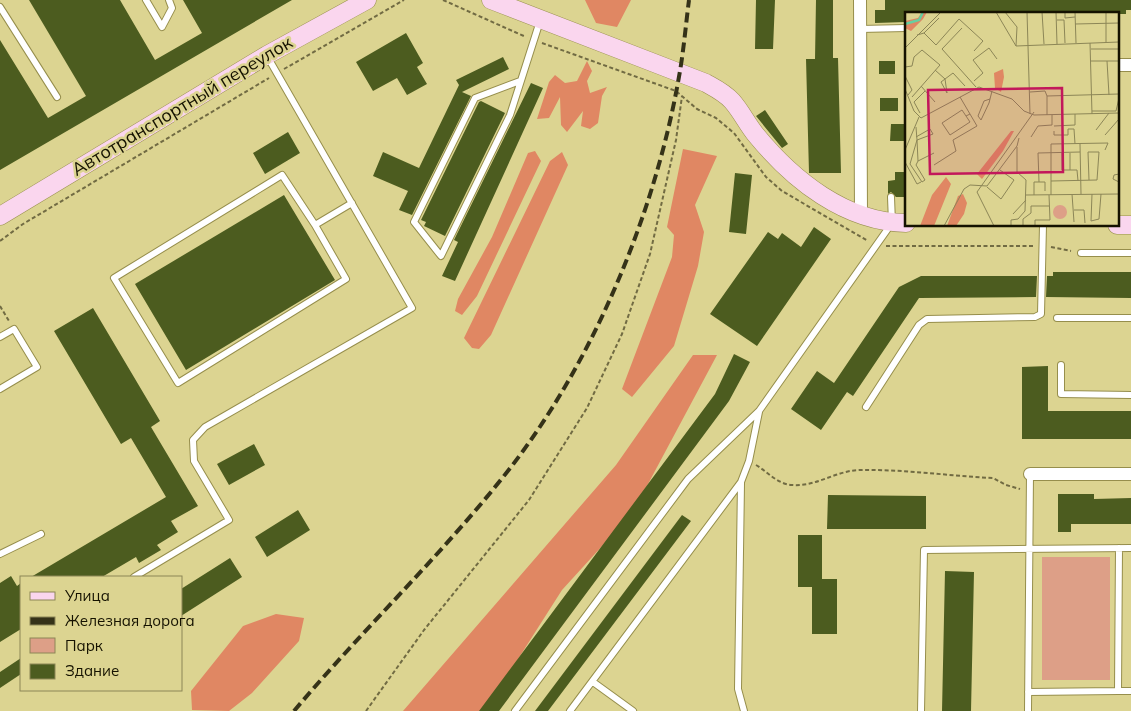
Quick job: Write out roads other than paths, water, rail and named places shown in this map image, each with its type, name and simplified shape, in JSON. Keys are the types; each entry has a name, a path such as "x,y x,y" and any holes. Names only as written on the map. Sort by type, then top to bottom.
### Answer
{"main road":[{"name":"Автотранспортный переулок","path":"0,216 267,54 367,0"},
{"path":"491,0 706,83 732,100 756,135 806,186 829,202 899,223"},
{"path":"1118,225 1131,225"}],"street":[{"path":"860,0 861,213"},
{"path":"1118,65 1131,65"},
{"path":"1030,474 1131,474"}],"lane":[{"path":"146,0 162,27 172,8 169,0"},
{"path":"0,7 57,97"},
{"path":"520,81 475,98 414,222 441,256 510,115 541,20"},
{"path":"860,29 905,28"},
{"path":"136,576 229,520 194,461 193,440 204,427 412,308 267,54"},
{"path":"282,176 315,225 346,279 178,383 114,278 282,176"},
{"path":"515,711 688,479 759,410 899,223 891,197"},
{"path":"315,225 352,203"},
{"path":"866,407 919,325 927,319 1035,317 1041,314 1043,226"},
{"path":"1081,253 1131,253"},
{"path":"1057,318 1131,318"},
{"path":"0,337 14,329 38,367 0,389"},
{"path":"1061,365 1061,394 1131,395"},
{"path":"570,711 741,482 749,461 759,410"},
{"path":"1028,711 1030,474"},
{"path":"741,482 738,689 744,711"},
{"path":"0,554 40,534"},
{"path":"1118,691 1119,548"},
{"path":"921,711 924,550 1131,548"},
{"path":"593,682 633,711"},
{"path":"1028,692 1131,691"}],"railway":[{"path":"294,711 485,499 542,424 570,378 596,329 619,279 656,175 670,123 680,71 689,0"}]}
